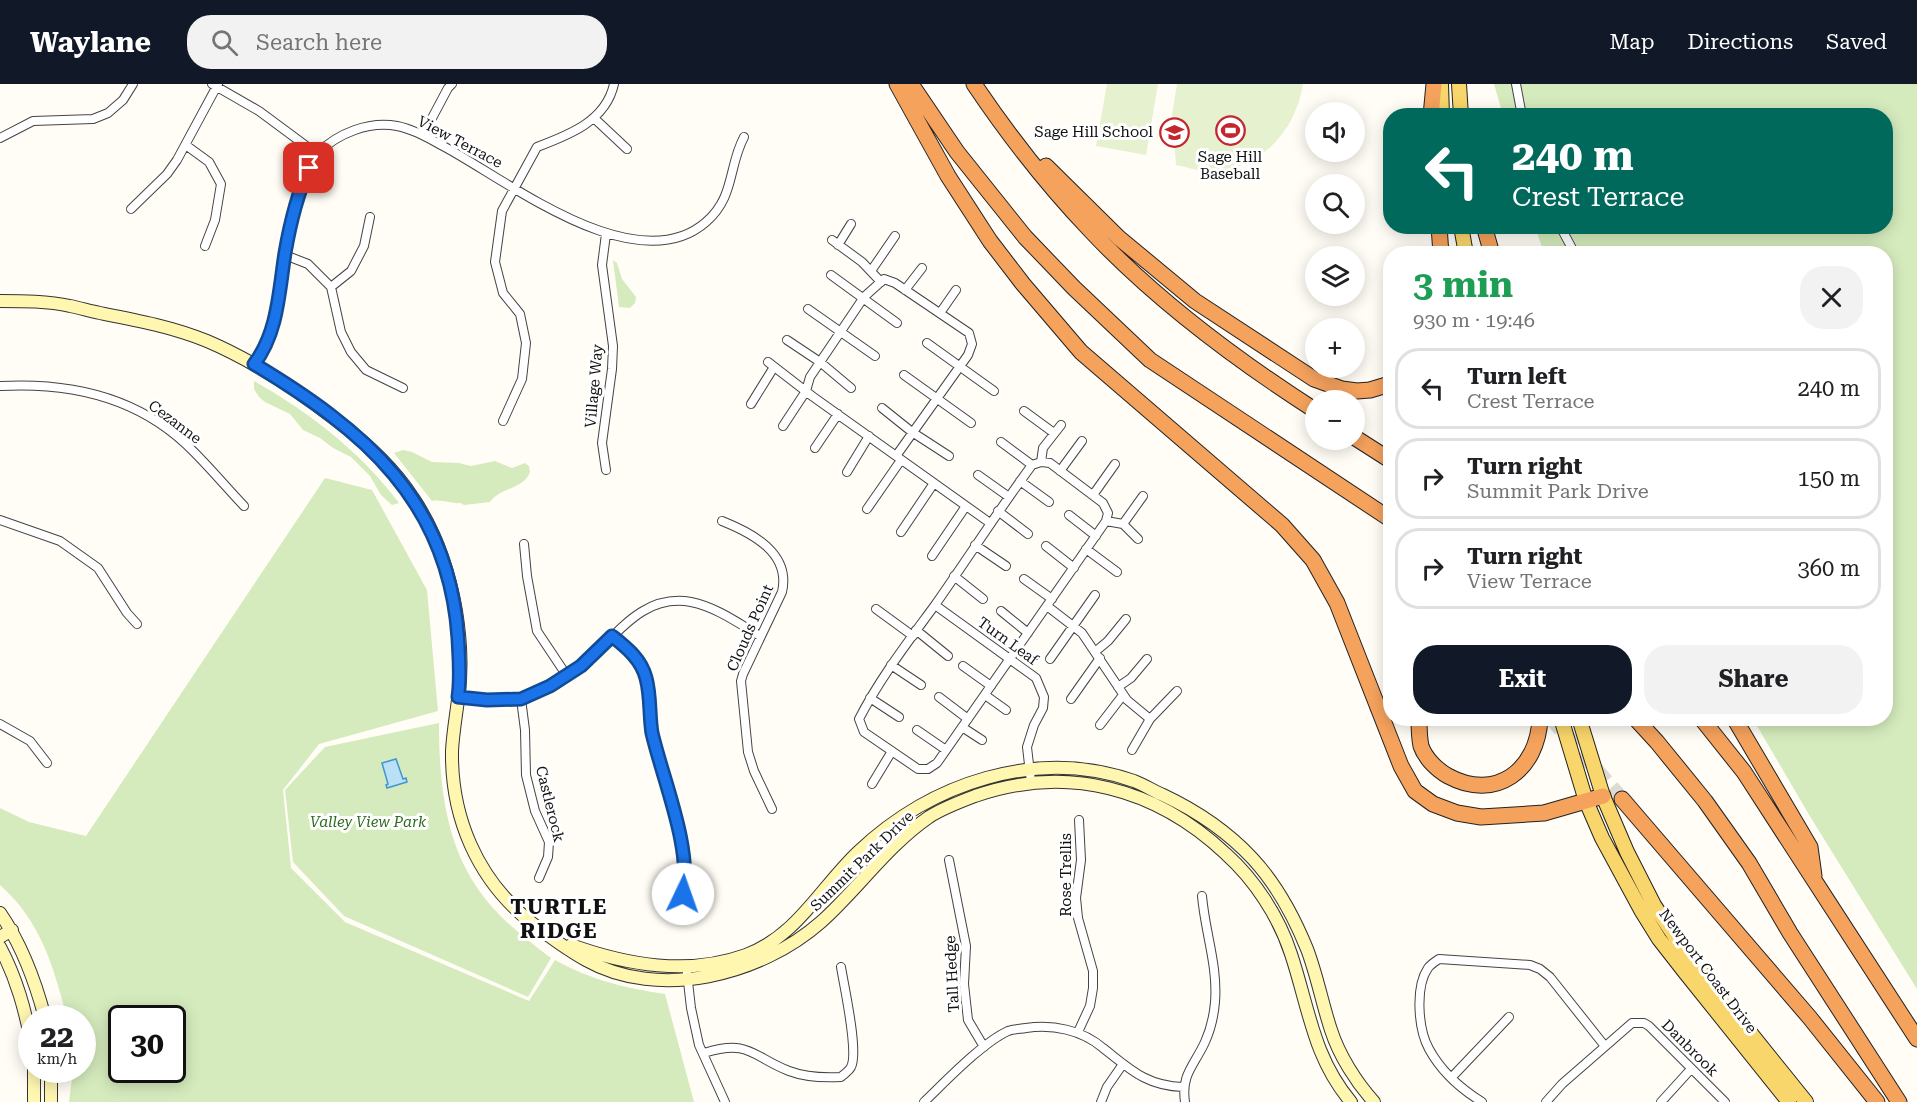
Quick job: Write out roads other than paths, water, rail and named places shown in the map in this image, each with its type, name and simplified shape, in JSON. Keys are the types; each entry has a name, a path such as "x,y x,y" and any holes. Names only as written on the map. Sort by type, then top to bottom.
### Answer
{"highway":[{"path":"897,84 948,176 990,241 1081,352 1282,525 1313,560 1337,603 1383,720"},
{"path":"911,84 957,152 1025,237 1074,288 1150,360 1383,514"},
{"path":"974,84 1018,144 1091,231 1162,299 1216,342 1305,403"},
{"path":"1432,108 1434,84"},
{"path":"1018,144 1042,162 1119,238 1195,301 1314,380 1357,391 1383,386"},
{"path":"1365,444 1383,456"},
{"path":"1385,726 1401,766 1415,791 1433,804 1457,813 1481,817 1544,813 1603,796"},
{"path":"1419,726 1422,748 1431,763 1459,782 1475,785 1490,784 1508,778 1520,770 1530,758 1537,741 1539,726"},
{"path":"1642,726 1705,801 1749,863 1790,933 1899,1102"},
{"path":"1707,726 1744,772 1917,1039"},
{"path":"1739,726 1810,848 1815,882"},
{"path":"1622,799 1810,1018 1877,1102"}],"main road":[{"path":"1441,84 1442,108"},
{"path":"1458,84 1460,108"},
{"name":"Newport Coast Drive","path":"1563,726 1586,801 1602,838 1659,939 1789,1102"},
{"name":"Newport Coast Drive","path":"1582,726 1603,796 1654,905 1677,940 1806,1102"}],"street":[{"path":"0,138 33,121 93,119 108,113 123,100 133,84"},
{"path":"423,135 452,84"},
{"path":"503,421 522,379 526,343 520,314 503,293 495,262 502,211 537,147 569,135 595,118 612,93 614,84"},
{"path":"1516,84 1520,108"},
{"path":"131,208 167,174 187,146 216,85 259,111 317,154"},
{"path":"595,118 627,149"},
{"name":"View Terrace","path":"254,364 272,329 280,295 291,222 302,184 317,154 346,134 373,125 398,127 423,135 556,212 606,234 642,240 665,240 686,234 705,223 726,197 744,137"},
{"path":"187,146 209,162 221,184 215,220 205,246"},
{"path":"331,287 351,271 364,246 370,217"},
{"path":"851,224 835,242 883,280 905,290 969,333 972,344 960,366 912,432 899,458 867,509"},
{"name":"Village Way","path":"606,234 602,265 613,346 602,443 606,470"},
{"path":"871,271 895,236"},
{"path":"285,255 308,264 331,287 341,332 351,352 366,370 403,388"},
{"path":"905,290 922,268"},
{"path":"831,275 897,323"},
{"path":"783,426 806,391 810,377 864,297 883,280"},
{"path":"940,314 956,290"},
{"name":"Summit Park Drive","path":"0,301 66,304 146,322 205,340 254,364 298,391 351,431 387,466 411,494 426,520 447,570 456,614 460,669 452,753 457,796 468,842 480,866 499,892 528,920 587,961 608,970 643,978 687,973 724,974 773,956 818,925 889,851 931,816 948,806 993,790 1031,782 1056,781 1105,787 1134,796 1185,820 1225,853 1254,884 1286,940 1315,1041 1332,1076 1352,1102"},
{"path":"808,309 875,356"},
{"name":"Summit Park Drive","path":"0,310 87,310"},
{"path":"787,340 820,362 851,388"},
{"path":"927,343 994,391"},
{"path":"751,404 771,365 990,523"},
{"path":"904,375 971,423"},
{"name":"Cezanne","path":"0,386 30,384 62,387 93,392 120,401 148,415 194,451 244,506"},
{"path":"882,408 912,432 949,456"},
{"path":"1024,411 1054,434"},
{"path":"815,448 838,414"},
{"path":"1001,442 1036,464 1050,464 1093,495 1103,503 1108,513 1106,521 937,763 928,769 918,769 864,732 859,720 891,665 1020,481 1036,464 1043,448 1061,424"},
{"path":"847,472 869,436"},
{"path":"1060,471 1082,441"},
{"path":"1093,495 1114,464"},
{"path":"978,475 1009,497"},
{"path":"1020,481 1049,502"},
{"path":"902,532 934,483"},
{"path":"1123,524 1143,496"},
{"path":"932,556 966,506"},
{"path":"999,511 1028,534"},
{"path":"1069,515 1096,536"},
{"path":"0,520 60,541 98,568 127,613 138,624"},
{"name":"Clouds Point","path":"722,521 764,542 774,553 784,580 783,592 742,674 741,694 748,752 754,771 772,809"},
{"path":"1106,521 1123,524 1138,539"},
{"path":"524,544 537,631 567,676"},
{"path":"975,545 1006,566"},
{"path":"1046,546 1074,568"},
{"path":"1086,549 1117,572"},
{"path":"954,576 983,599"},
{"path":"1024,579 1082,633 1123,695 1150,719"},
{"path":"1050,659 1095,596"},
{"path":"458,697 487,700 521,699 550,686 581,666 629,619 654,604 689,602 708,606 760,636"},
{"name":"Turn Leaf","path":"935,605 1036,678 1044,697 1043,708 1034,725 1027,747 1031,782"},
{"path":"876,609 948,656"},
{"path":"1001,611 1028,633"},
{"path":"1071,699 1098,655 1126,619"},
{"path":"612,636 635,656 646,678 652,733 684,856 686,881 681,907"},
{"path":"1118,687 1131,678 1147,659"},
{"path":"891,665 921,685"},
{"path":"963,666 991,686"},
{"path":"1132,750 1150,719 1177,691"},
{"path":"985,694 1006,710"},
{"path":"1100,725 1123,695"},
{"path":"870,698 899,717"},
{"path":"939,698 982,740"},
{"name":"Castlerock","path":"521,699 525,730 526,775 535,811 549,842 548,857 539,878"},
{"path":"0,724 30,741 46,763"},
{"path":"917,730 946,750"},
{"path":"872,784 892,751"},
{"name":"Summit Park Drive","path":"687,973 747,954 777,938 797,922 840,871 874,839 921,805 963,785 991,775 1029,768 1080,770 1135,782 1185,806 1218,827 1254,860 1286,904 1307,950 1332,1033 1347,1065 1374,1102"},
{"name":"Rose Trellis","path":"1078,1032 1090,1006 1094,988 1093,971 1078,918 1076,898 1081,860 1079,820"},
{"path":"874,839 889,851"},
{"name":"Tall Hedge","path":"949,860 966,946 964,984 968,1020 984,1047"},
{"path":"840,871 857,885"},
{"path":"1185,1102 1183,1087 1188,1072 1206,1040 1215,1003 1215,965 1204,921 1202,896"},
{"path":"0,913 12,930 32,976 41,1005"},
{"path":"0,937 12,930"},
{"path":"0,947 11,969 24,1005"},
{"path":"1482,1102 1451,1078 1429,1049 1424,1035 1419,1000 1429,967 1439,958 1530,965 1540,969 1550,977 1604,1045"},
{"path":"704,1053 731,1047 750,1050 789,1071 810,1076 841,1077 850,1068 853,1059 853,1042 841,967"},
{"path":"687,973 699,1046 724,1102"},
{"path":"1451,1078 1509,1017"},
{"name":"Danbrook","path":"1546,1102 1604,1045 1632,1023 1644,1023 1725,1102"},
{"path":"924,1102 984,1047 1009,1030 1032,1027 1053,1027 1078,1032 1097,1042 1134,1073 1152,1082 1183,1087"},
{"path":"1101,1102 1107,1087 1123,1064"},
{"path":"1661,1102 1691,1069"},
{"path":"34,1083 34,1102"},
{"path":"51,1083 51,1102"}],"water":[{"path":"396,759 403,779 406,778 407,782 387,788 382,763"}],"tunnel":[{"path":"1558,726 1622,799"}],"place":[{"name":"Sage Hill Baseball","path":"1230,130"},
{"name":"Sage Hill School","path":"1174,132"}],"district":[{"name":"TURTLE RIDGE","path":"559,919"}],"park label":[{"name":"Valley View Park","path":"368,822"}]}
